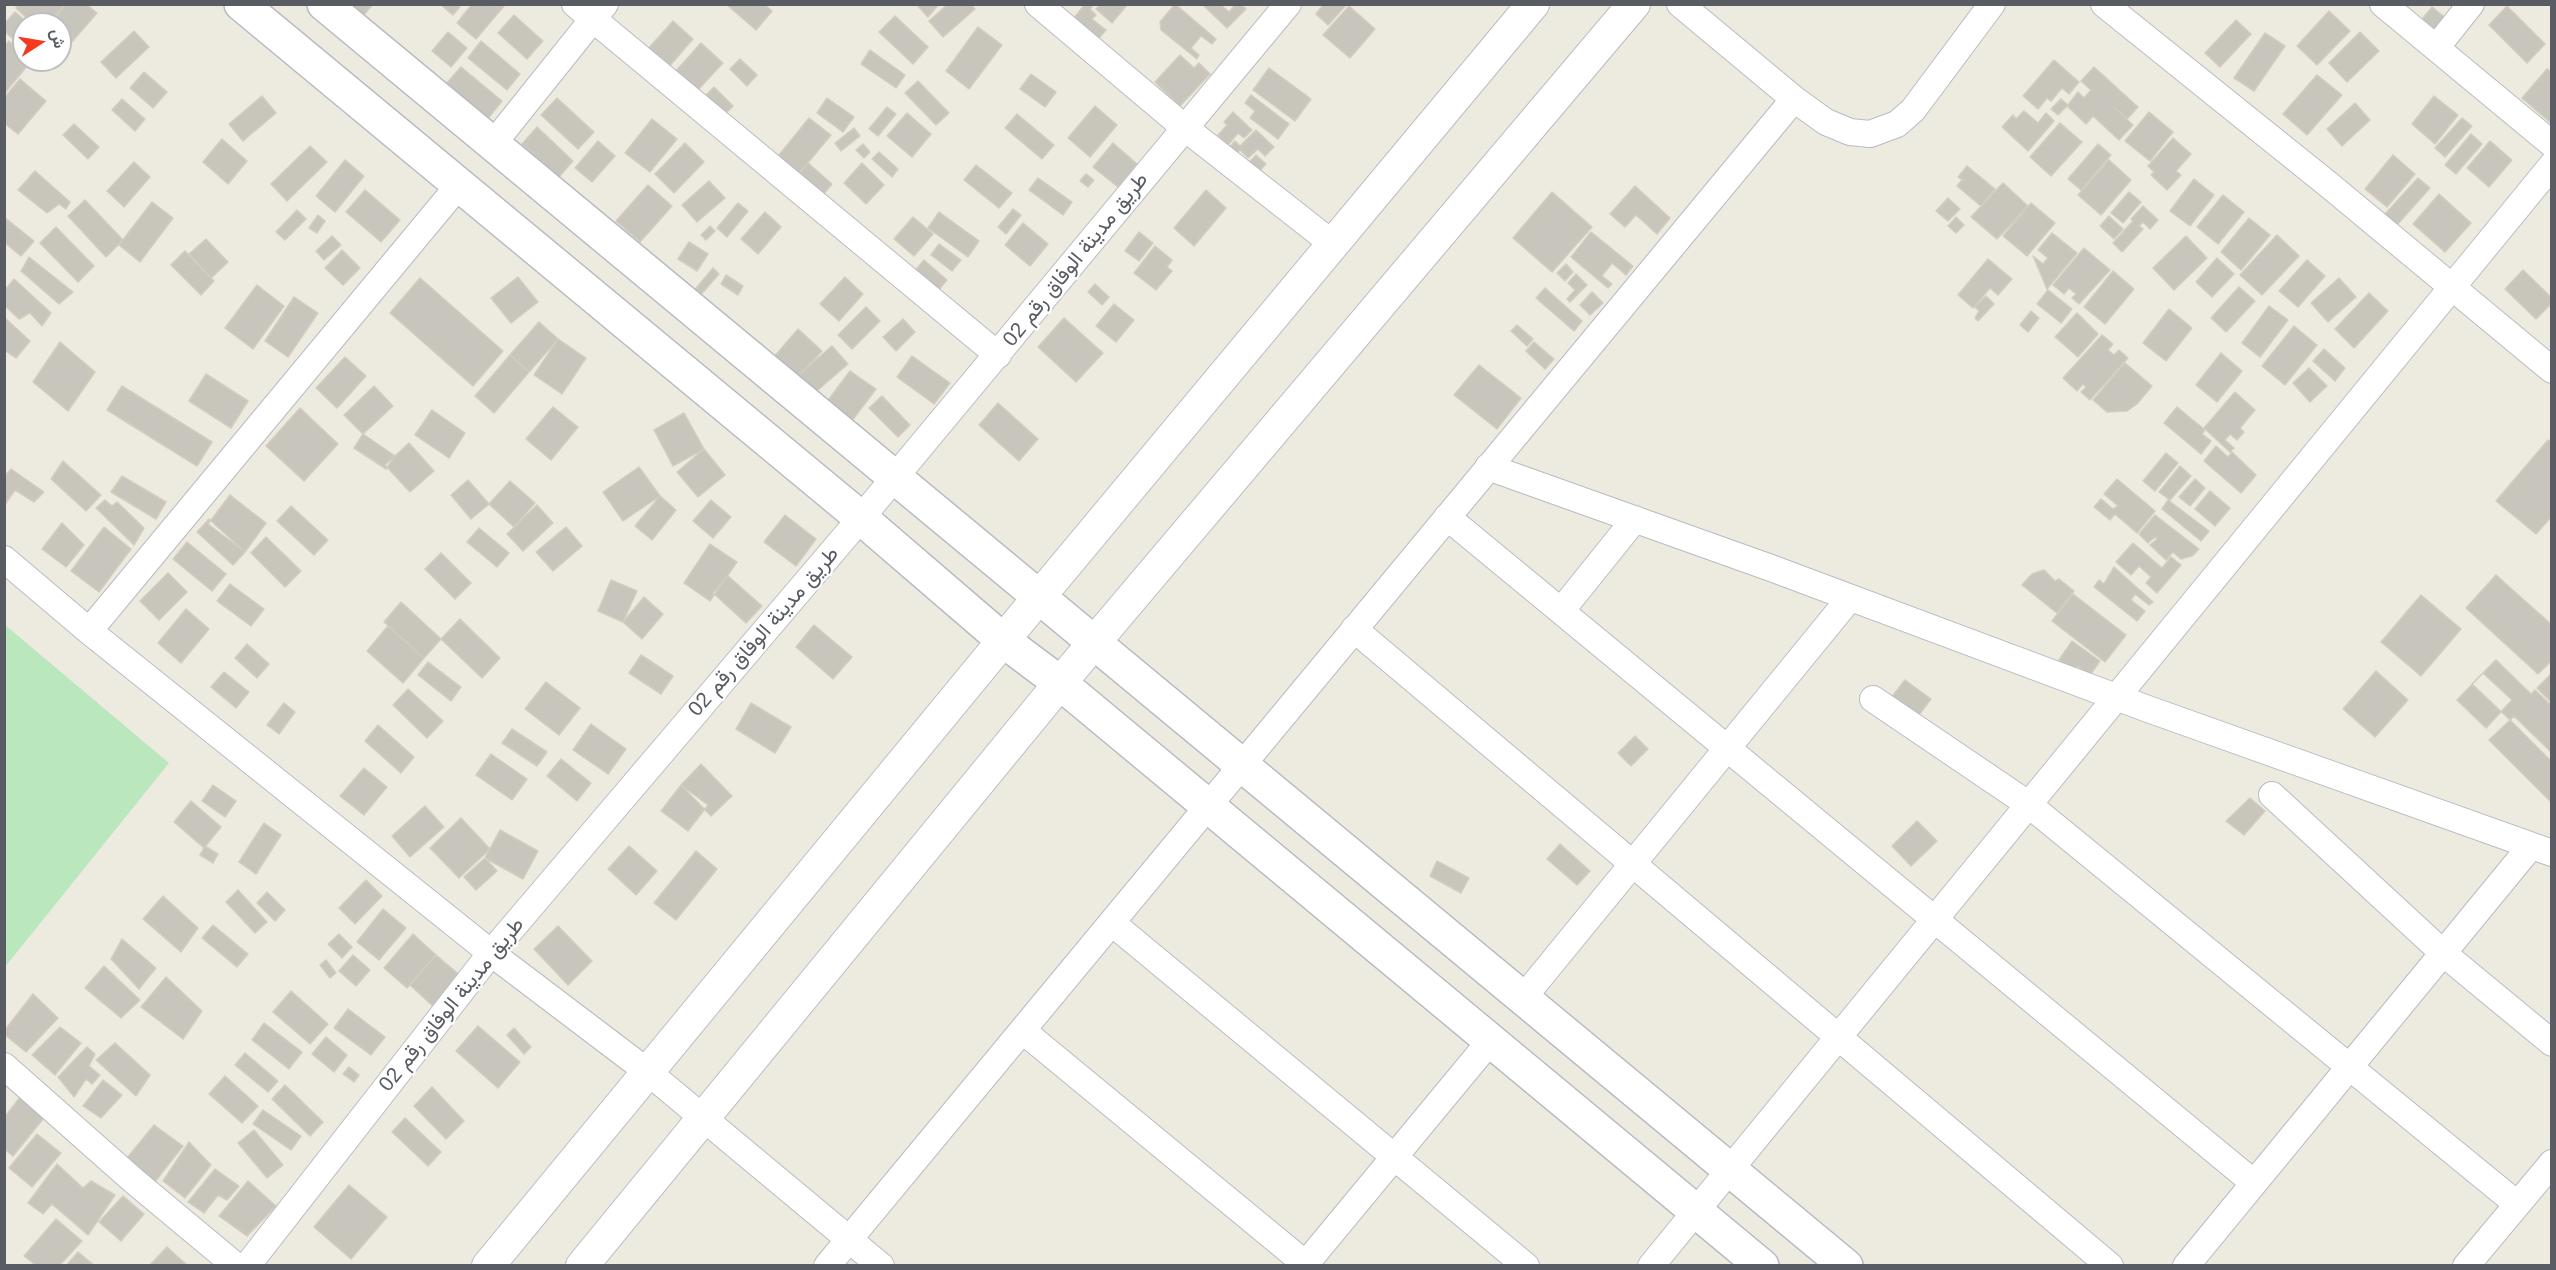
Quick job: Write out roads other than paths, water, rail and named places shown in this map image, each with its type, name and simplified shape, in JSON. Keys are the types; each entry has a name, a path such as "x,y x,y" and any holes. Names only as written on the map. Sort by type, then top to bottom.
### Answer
{"main road":[{"path":"241,4 1005,641 1060,683 1762,1266"},
{"path":"324,4 1846,1266"}],"street":[{"path":"1038,4 1185,128 1333,244"},
{"name":"طريق مدينة الوفاق رقم 02","path":"247,1266 491,953 861,519 1288,4"},
{"path":"488,1266 1039,597 1533,4"},
{"path":"582,1266 1094,642 1634,4"},
{"path":"1680,4 1794,99 1826,122 1850,132 1870,134 1884,131 1913,110 1992,4"},
{"path":"2104,4 2552,370"},
{"path":"2383,4 2552,144"},
{"path":"2436,48 2470,4"},
{"path":"493,144 591,9 998,355"},
{"path":"827,1266 1794,99"},
{"path":"1651,1266 2552,165"},
{"path":"89,631 459,185"},
{"path":"1488,467 2116,697 2541,849 2443,953 2186,1266"},
{"path":"1447,517 2254,1183"},
{"path":"1561,611 1635,519"},
{"path":"4,559 89,631 491,953 648,1072 881,1266"},
{"path":"1523,998 1850,598"},
{"path":"1354,629 2110,1266"},
{"path":"1873,699 2028,804 2517,1204"},
{"path":"2272,795 2443,953 2552,1043"},
{"path":"1112,923 1526,1266"},
{"path":"1023,1031 1306,1265 1491,1040"},
{"path":"4,1066 134,1181 236,1266"},
{"path":"2466,1266 2552,1163"}]}
